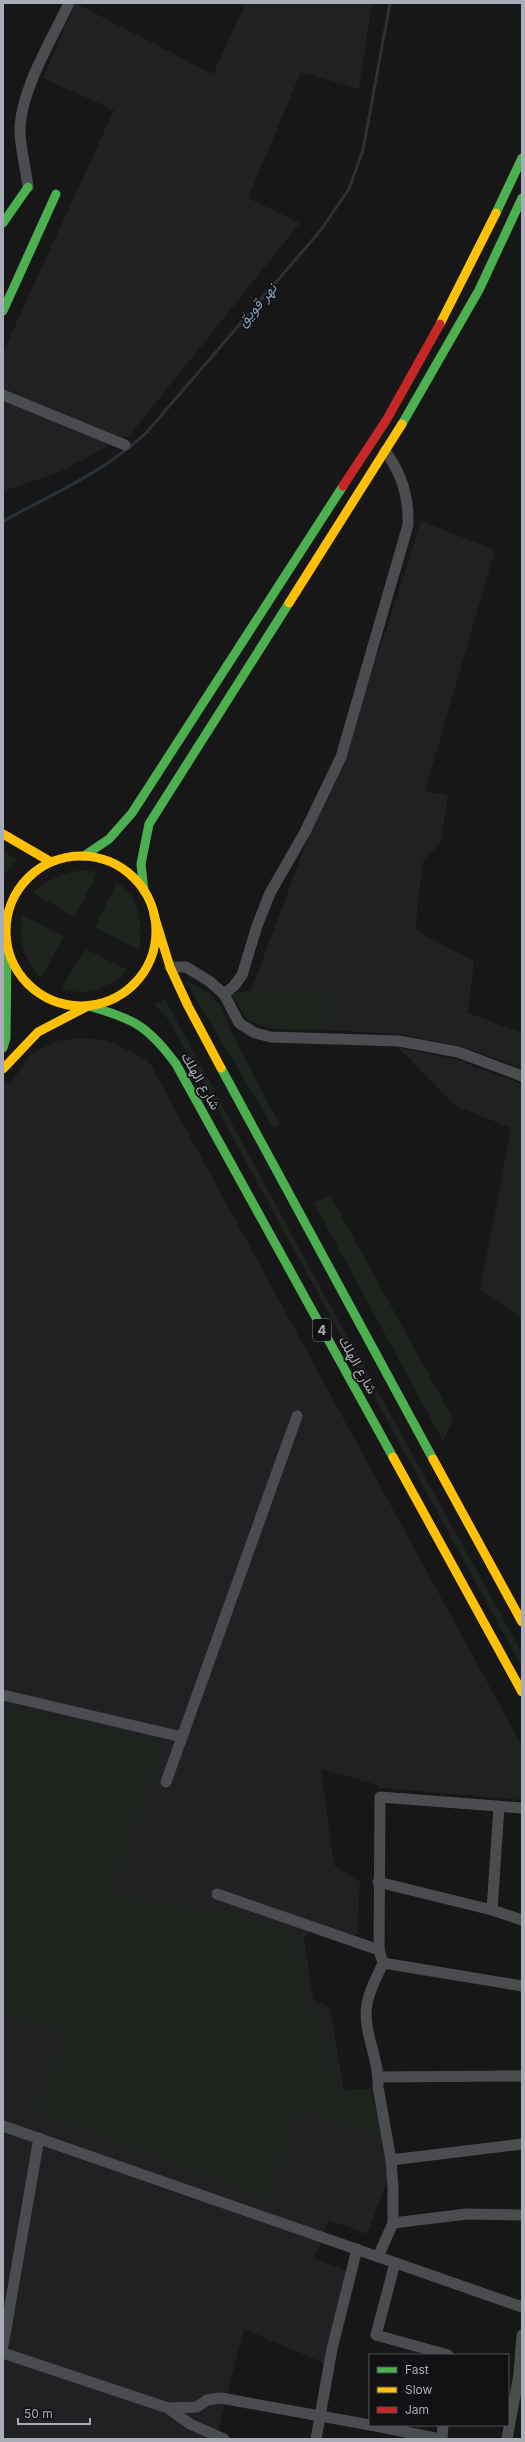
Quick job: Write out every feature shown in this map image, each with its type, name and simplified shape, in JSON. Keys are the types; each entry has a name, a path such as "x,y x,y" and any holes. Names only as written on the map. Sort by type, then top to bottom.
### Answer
{"main road":[{"path":"84,856 109,839 132,813 386,419 462,283 522,158"},
{"path":"3,223 28,188"},
{"path":"3,311 56,194"},
{"path":"144,891 141,864 149,824 385,451 479,290 522,198"},
{"path":"3,834 51,862"},
{"path":"3,1048 6,1038 6,925 9,907 14,896 30,876 51,862 64,858 84,856 102,859 118,866 133,877 144,891 154,915 155,940 148,964 133,985 112,999 88,1006 38,1032 3,1069"},
{"path":"3,899 9,907"},
{"name":"شارع الهلك","path":"154,915 170,967 188,1006 347,1303 522,1622"},
{"path":"7,946 15,967 34,988 45,997 66,1004 88,1006"},
{"name":"شارع الهلك","path":"88,1006 141,1024 157,1037 176,1064 522,1692"}],"street":[{"path":"28,188 20,127 25,103 42,60 69,3"},
{"path":"3,395 125,445"},
{"path":"224,994 234,986 242,975 257,926 270,893 305,832 346,743 408,525 405,494 394,466 385,451"},
{"path":"170,967 186,967 209,981 224,994 239,1023 261,1034 272,1037 399,1041 458,1052 522,1076"},
{"path":"166,1782 297,1416"},
{"path":"3,1695 182,1737"},
{"path":"378,2257 393,2223 391,2160 378,2087 378,2078 367,2028 367,2003 383,1963 379,1950 378,1882 380,1797 522,1808"},
{"path":"492,1910 499,1807"},
{"path":"378,1882 492,1910 522,1920"},
{"path":"217,1894 379,1950"},
{"path":"383,1963 522,1986"},
{"path":"378,2078 522,2076"},
{"path":"3,2126 357,2249 395,2264 522,2307"},
{"path":"3,2346 39,2138"},
{"path":"391,2160 522,2144"},
{"path":"393,2223 467,2214 522,2215"},
{"path":"316,2439 332,2349 357,2249"},
{"path":"395,2264 376,2335 444,2354"},
{"path":"509,2425 522,2335"},
{"path":"3,2353 168,2408 190,2424 224,2439"},
{"path":"168,2408 197,2407 207,2400 221,2398 369,2425"},
{"path":"375,2426 441,2439 443,2426"},
{"path":"507,2439 509,2426"}],"shaded area":[{"path":"75,3 213,74 246,3 372,3 359,89 301,72 248,198 300,223 130,435 59,472 3,491 3,352 114,110 43,78"},
{"path":"421,521 495,550 425,791 448,795 441,842 423,861 415,930 474,961 468,1013 522,1033 522,1068 460,1046 399,1034 328,1030 327,992 251,991 387,628"},
{"path":"3,851 18,860 3,875"},
{"path":"87,870 97,873 75,917 33,893 45,883 64,874"},
{"path":"117,882 131,895 138,912 140,921 139,950 95,927"},
{"path":"22,915 64,937 41,977 30,963 23,948 21,932"},
{"path":"86,949 127,970 121,976 97,989 79,992 61,988"},
{"path":"185,980 208,992 221,1006 232,1034 280,1125 273,1128"},
{"path":"251,991 327,992 328,1030 272,1029 247,1020 231,993"},
{"path":"165,999 314,1276 522,1653 522,1667 168,1019 154,1004"},
{"path":"80,1038 106,1040 148,1060 522,1746 522,1800 381,1788 371,1783 321,1769 334,1865 360,1882 357,1935 314,1929 304,1937 313,1999 330,2008 344,2090 371,2089 390,2173 367,2234 328,2220 314,2259 351,2272 326,2364 244,2329 216,2439 3,2439 3,1079 10,1084 30,1055 56,1041"},
{"path":"399,1048 455,1059 522,1084 522,1318 480,1290 511,1128 456,1106"},
{"path":"330,1195 453,1419 443,1441 314,1203"},
{"path":"12,1707 157,1741 161,1756 110,1894 218,1912 221,1907 294,1934 312,2011 323,2022 337,2092 371,2089 382,2137 299,2110 268,2199 36,2111 66,2030 9,2017 3,2003 3,1858 84,1885 3,1855 3,1720"}],"waterway":[{"name":"نهر قويق","path":"3,521 97,470 114,459 147,432 320,231 349,189 363,150 390,3"}],"traffic: fast":[{"path":"496,213 522,158"},
{"path":"3,223 28,187"},
{"path":"3,311 56,194"},
{"path":"402,424 479,290 522,198"},
{"path":"84,856 109,839 132,813 343,486"},
{"path":"144,891 141,864 149,824 289,603"},
{"path":"3,1048 6,1038 7,946"},
{"path":"88,1006 104,1010 138,1025 157,1041 176,1064 393,1457"},
{"path":"221,1068 433,1459"}],"traffic: slow":[{"path":"440,324 496,213"},
{"path":"289,603 402,424"},
{"path":"3,834 51,862"},
{"path":"81,856 110,862 134,878 150,902 156,931 150,960 134,984 110,1000 81,1006 52,1000 28,984 12,960 6,931 12,902 28,878 52,862 81,856"},
{"path":"154,915 170,967 188,1006 221,1068"},
{"path":"3,1069 38,1032 88,1006"},
{"path":"393,1457 522,1692"},
{"path":"433,1459 522,1622"}],"traffic: jam":[{"path":"343,486 387,419 440,324"}]}
